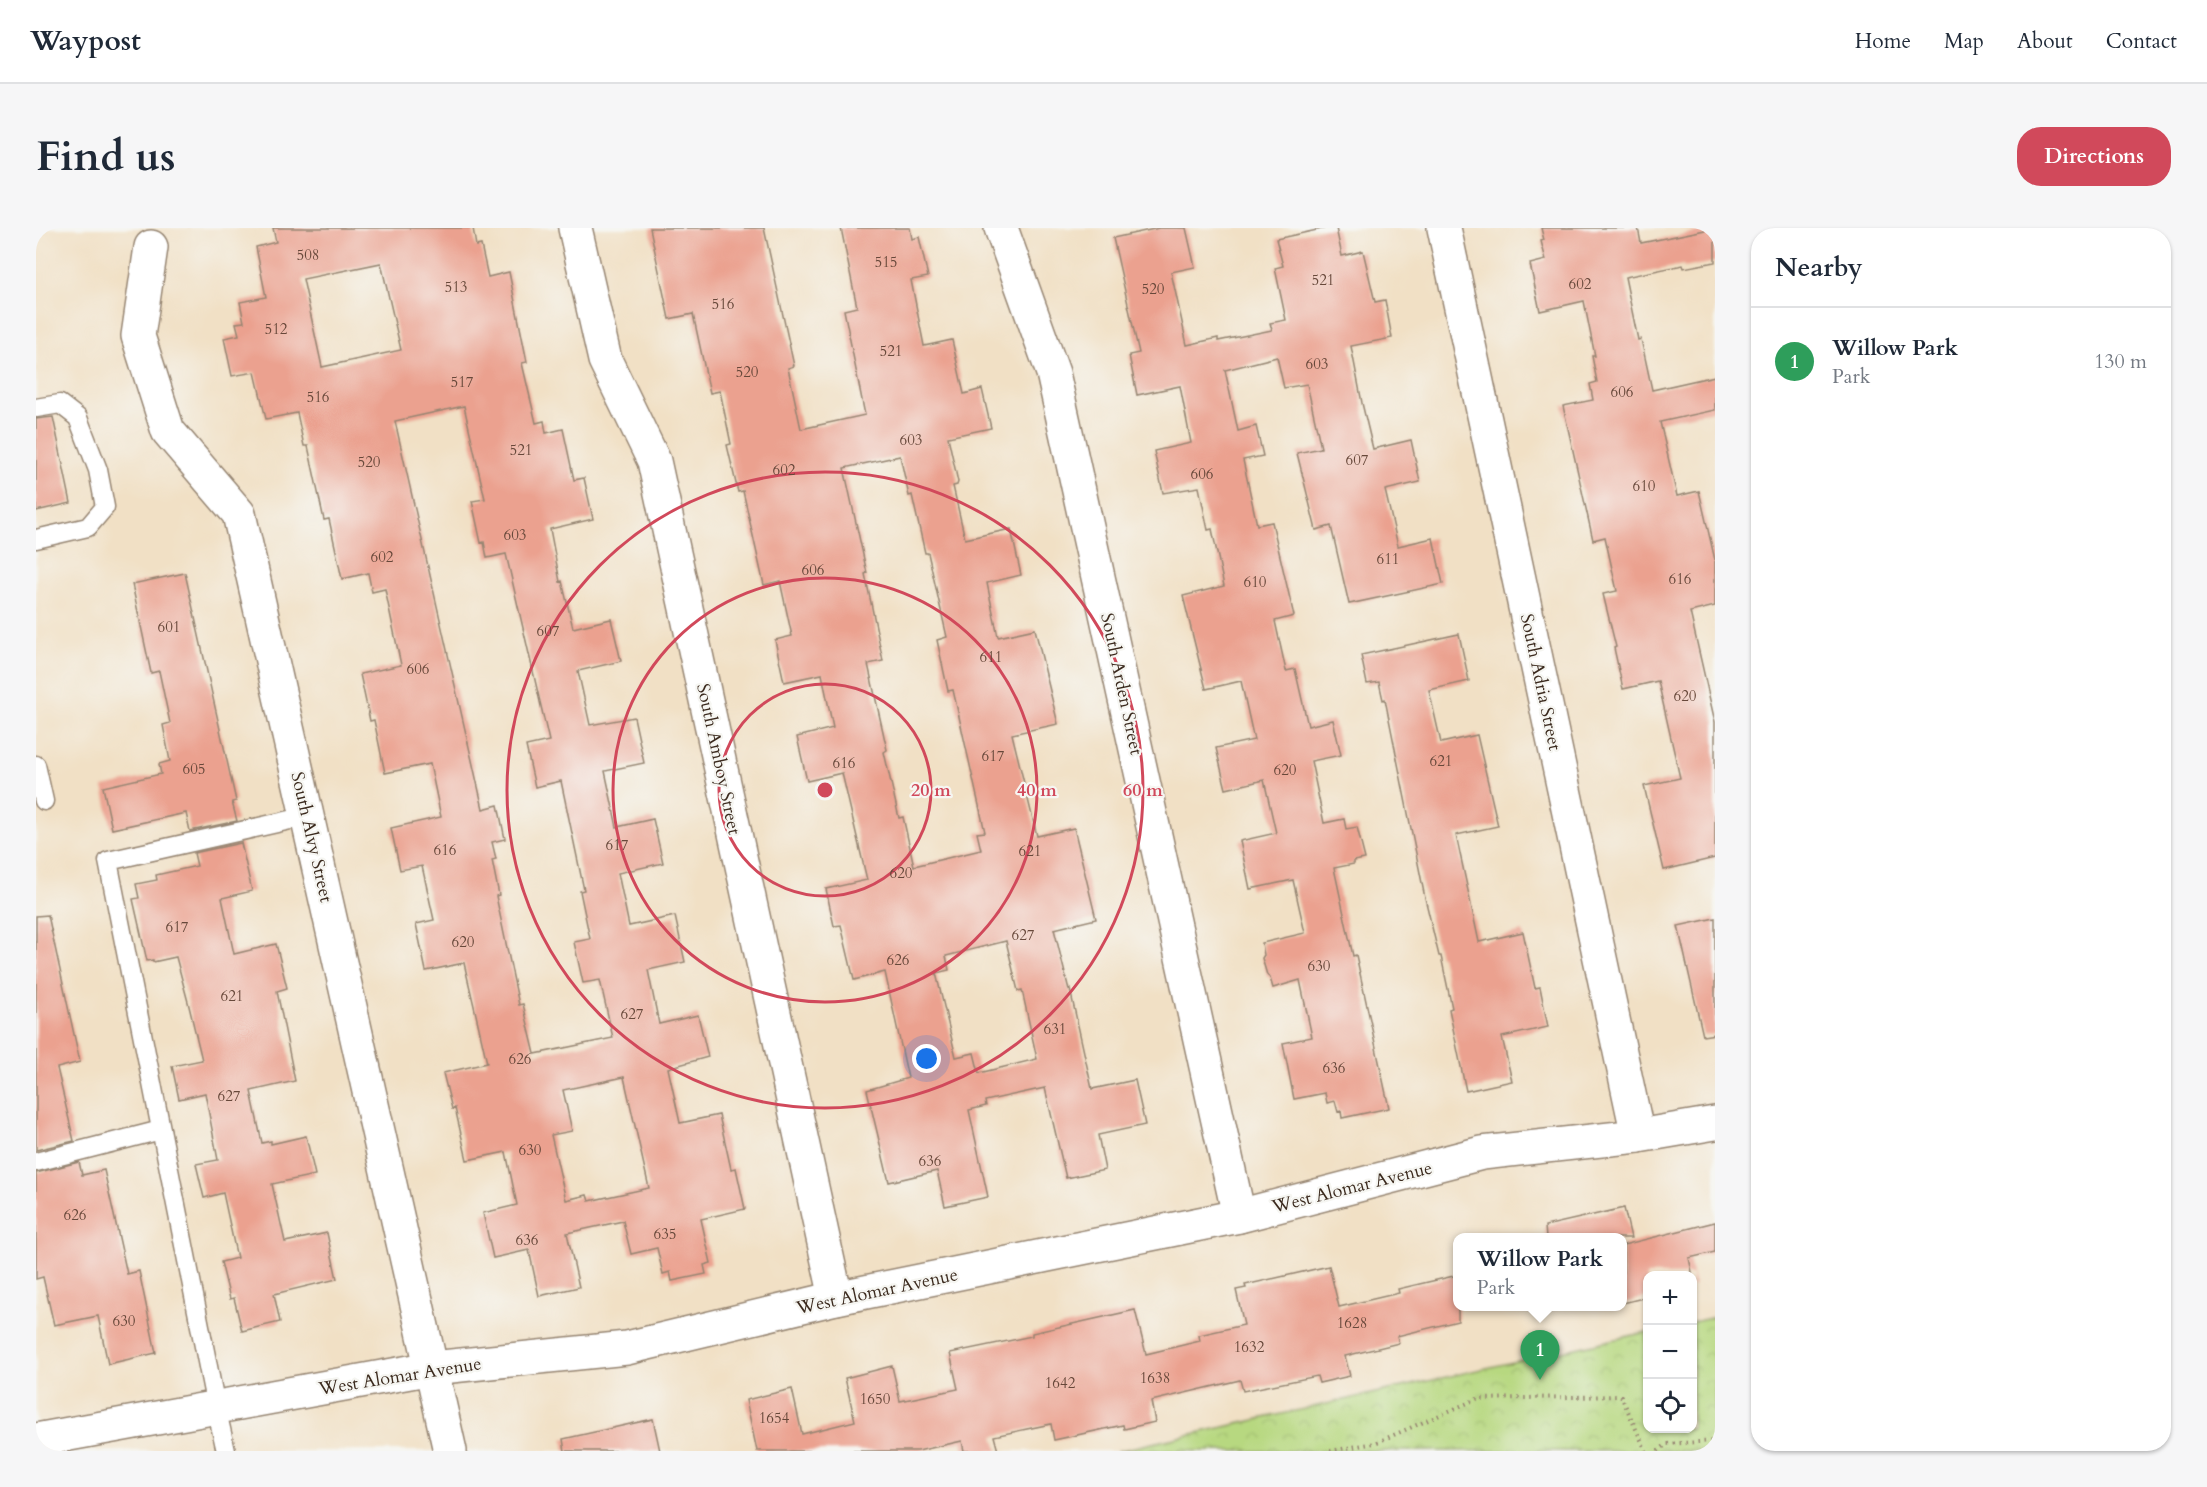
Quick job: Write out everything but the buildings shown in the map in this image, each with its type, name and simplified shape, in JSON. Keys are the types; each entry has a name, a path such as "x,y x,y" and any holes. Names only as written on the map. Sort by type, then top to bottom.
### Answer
{"street":[{"name":"South Amboy Street","path":"575,228 605,360 654,461 836,1298"},
{"name":"South Arden Street","path":"1001,228 1053,373 1239,1216"},
{"name":"South Adria Street","path":"1444,228 1638,1136"},
{"name":"South Alvy Street","path":"151,247 138,336 168,432 239,514 450,1451"},
{"name":"West Alomar Avenue","path":"36,1440 432,1368 627,1348 836,1298 1239,1216 1482,1153 1638,1136 1715,1124"}],"lane":[{"path":"36,408 60,404 78,418 98,470 105,507 88,527 36,539"},
{"path":"36,765 44,801"},
{"path":"226,1451 108,861 308,816"},
{"path":"36,1162 161,1130"}],"path":[{"path":"1330,1451 1375,1443 1477,1399 1621,1396 1646,1451"},
{"path":"1658,1451 1667,1444 1715,1441"}],"green space":[{"path":"1715,1317 1715,1451 1117,1451 1643,1333 1643,1433 1697,1433 1697,1321"}],"place":[{"name":"Willow Park","path":"1540,1380"}]}
